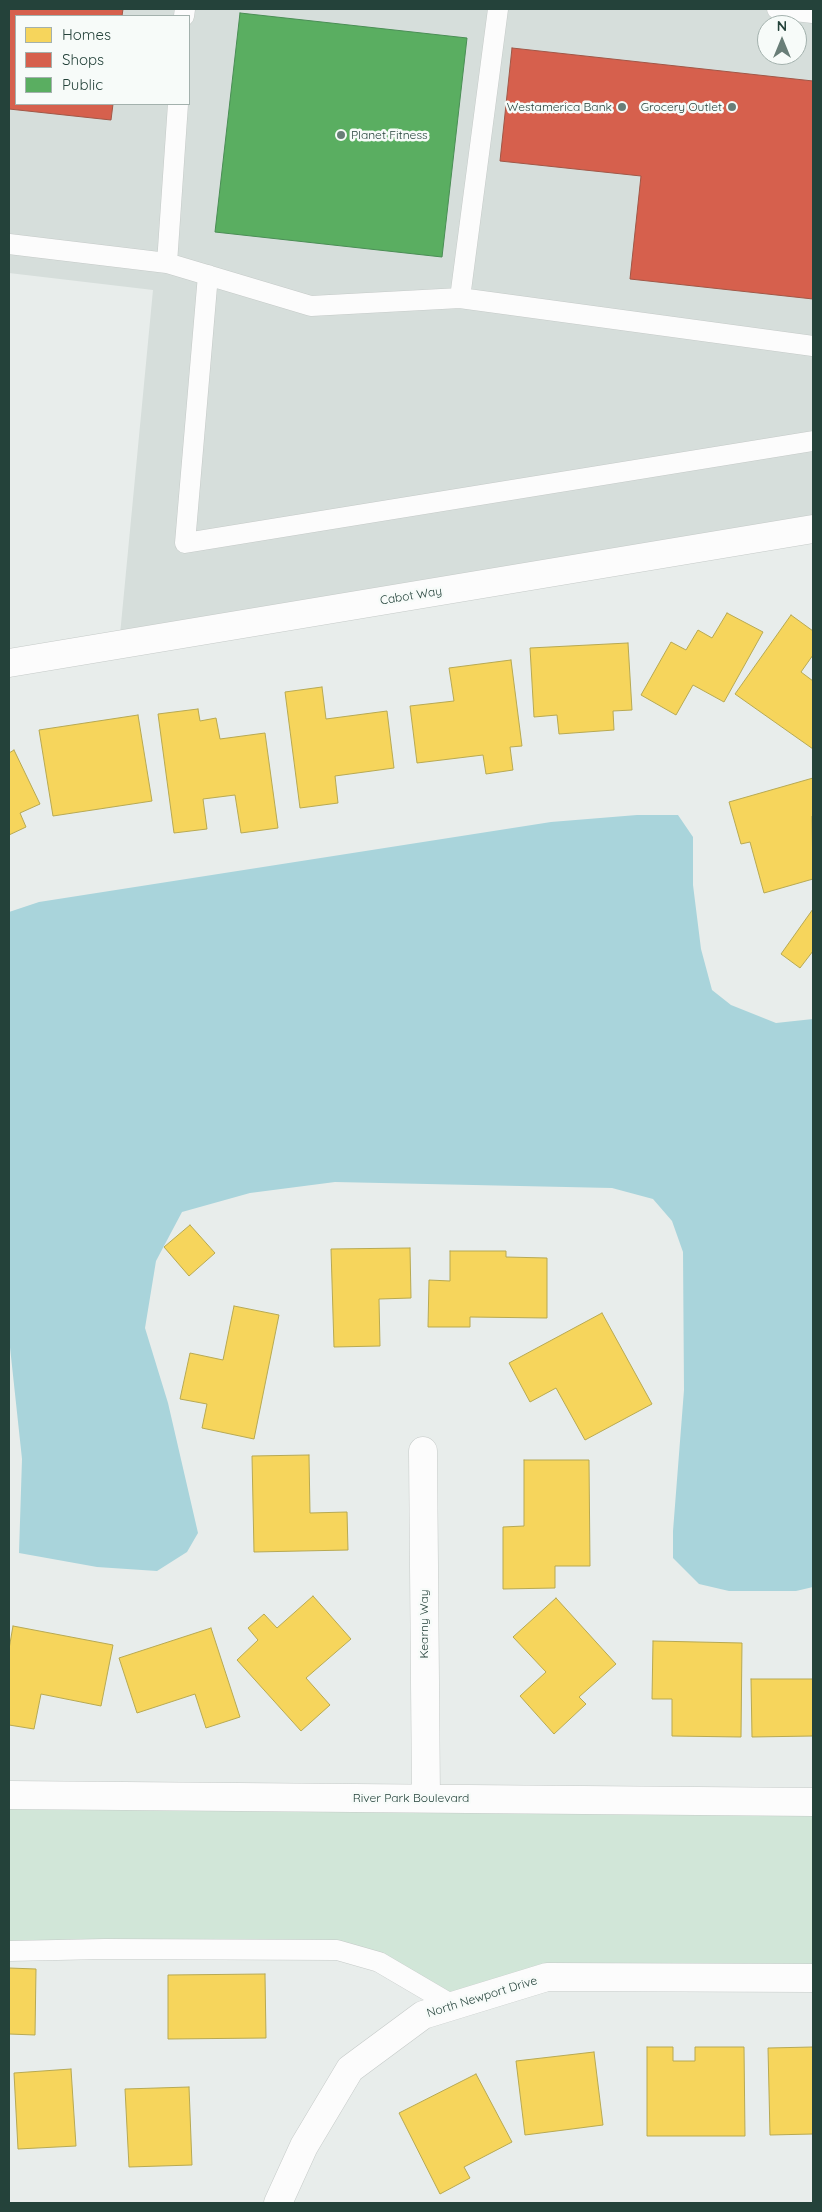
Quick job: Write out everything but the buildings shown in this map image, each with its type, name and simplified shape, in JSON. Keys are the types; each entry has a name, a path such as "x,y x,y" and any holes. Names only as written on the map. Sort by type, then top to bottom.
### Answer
{"street":[{"name":"Cabot Way","path":"9,663 813,529"},
{"name":"Kearny Way","path":"423,1450 426,1798"},
{"name":"River Park Boulevard","path":"9,1795 813,1802"},
{"name":"North Newport Drive","path":"278,2203 304,2146 350,2069 423,2015 547,1977 813,1978"}],"lane":[{"path":"460,298 498,9"},
{"path":"777,9 813,13"},
{"path":"167,263 178,105"},
{"path":"9,244 167,263 311,306 460,298 813,346"},
{"path":"208,275 185,543 813,441"},
{"path":"9,1951 105,1949 337,1950 379,1962 454,2006"}],"shaded area":[{"path":"9,9 813,9 813,529 119,645 153,290 9,273"}],"green space":[{"path":"9,1795 813,1802 813,1978 547,1977 454,2006 337,1950 9,1951"}],"water":[{"path":"637,815 678,815 693,837 693,885 701,949 712,990 731,1005 776,1023 813,1019 813,1587 796,1591 729,1591 699,1584 673,1558 673,1531 684,1390 683,1252 672,1221 653,1199 612,1188 335,1182 250,1193 182,1212 156,1261 145,1328 168,1403 198,1533 187,1552 157,1571 97,1567 19,1553 22,1459 9,1338 9,912 39,902 551,822"}],"place":[{"name":"Westamerica Bank","path":"622,107"},
{"name":"Grocery Outlet","path":"732,107"},
{"name":"Planet Fitness","path":"341,135"}]}
